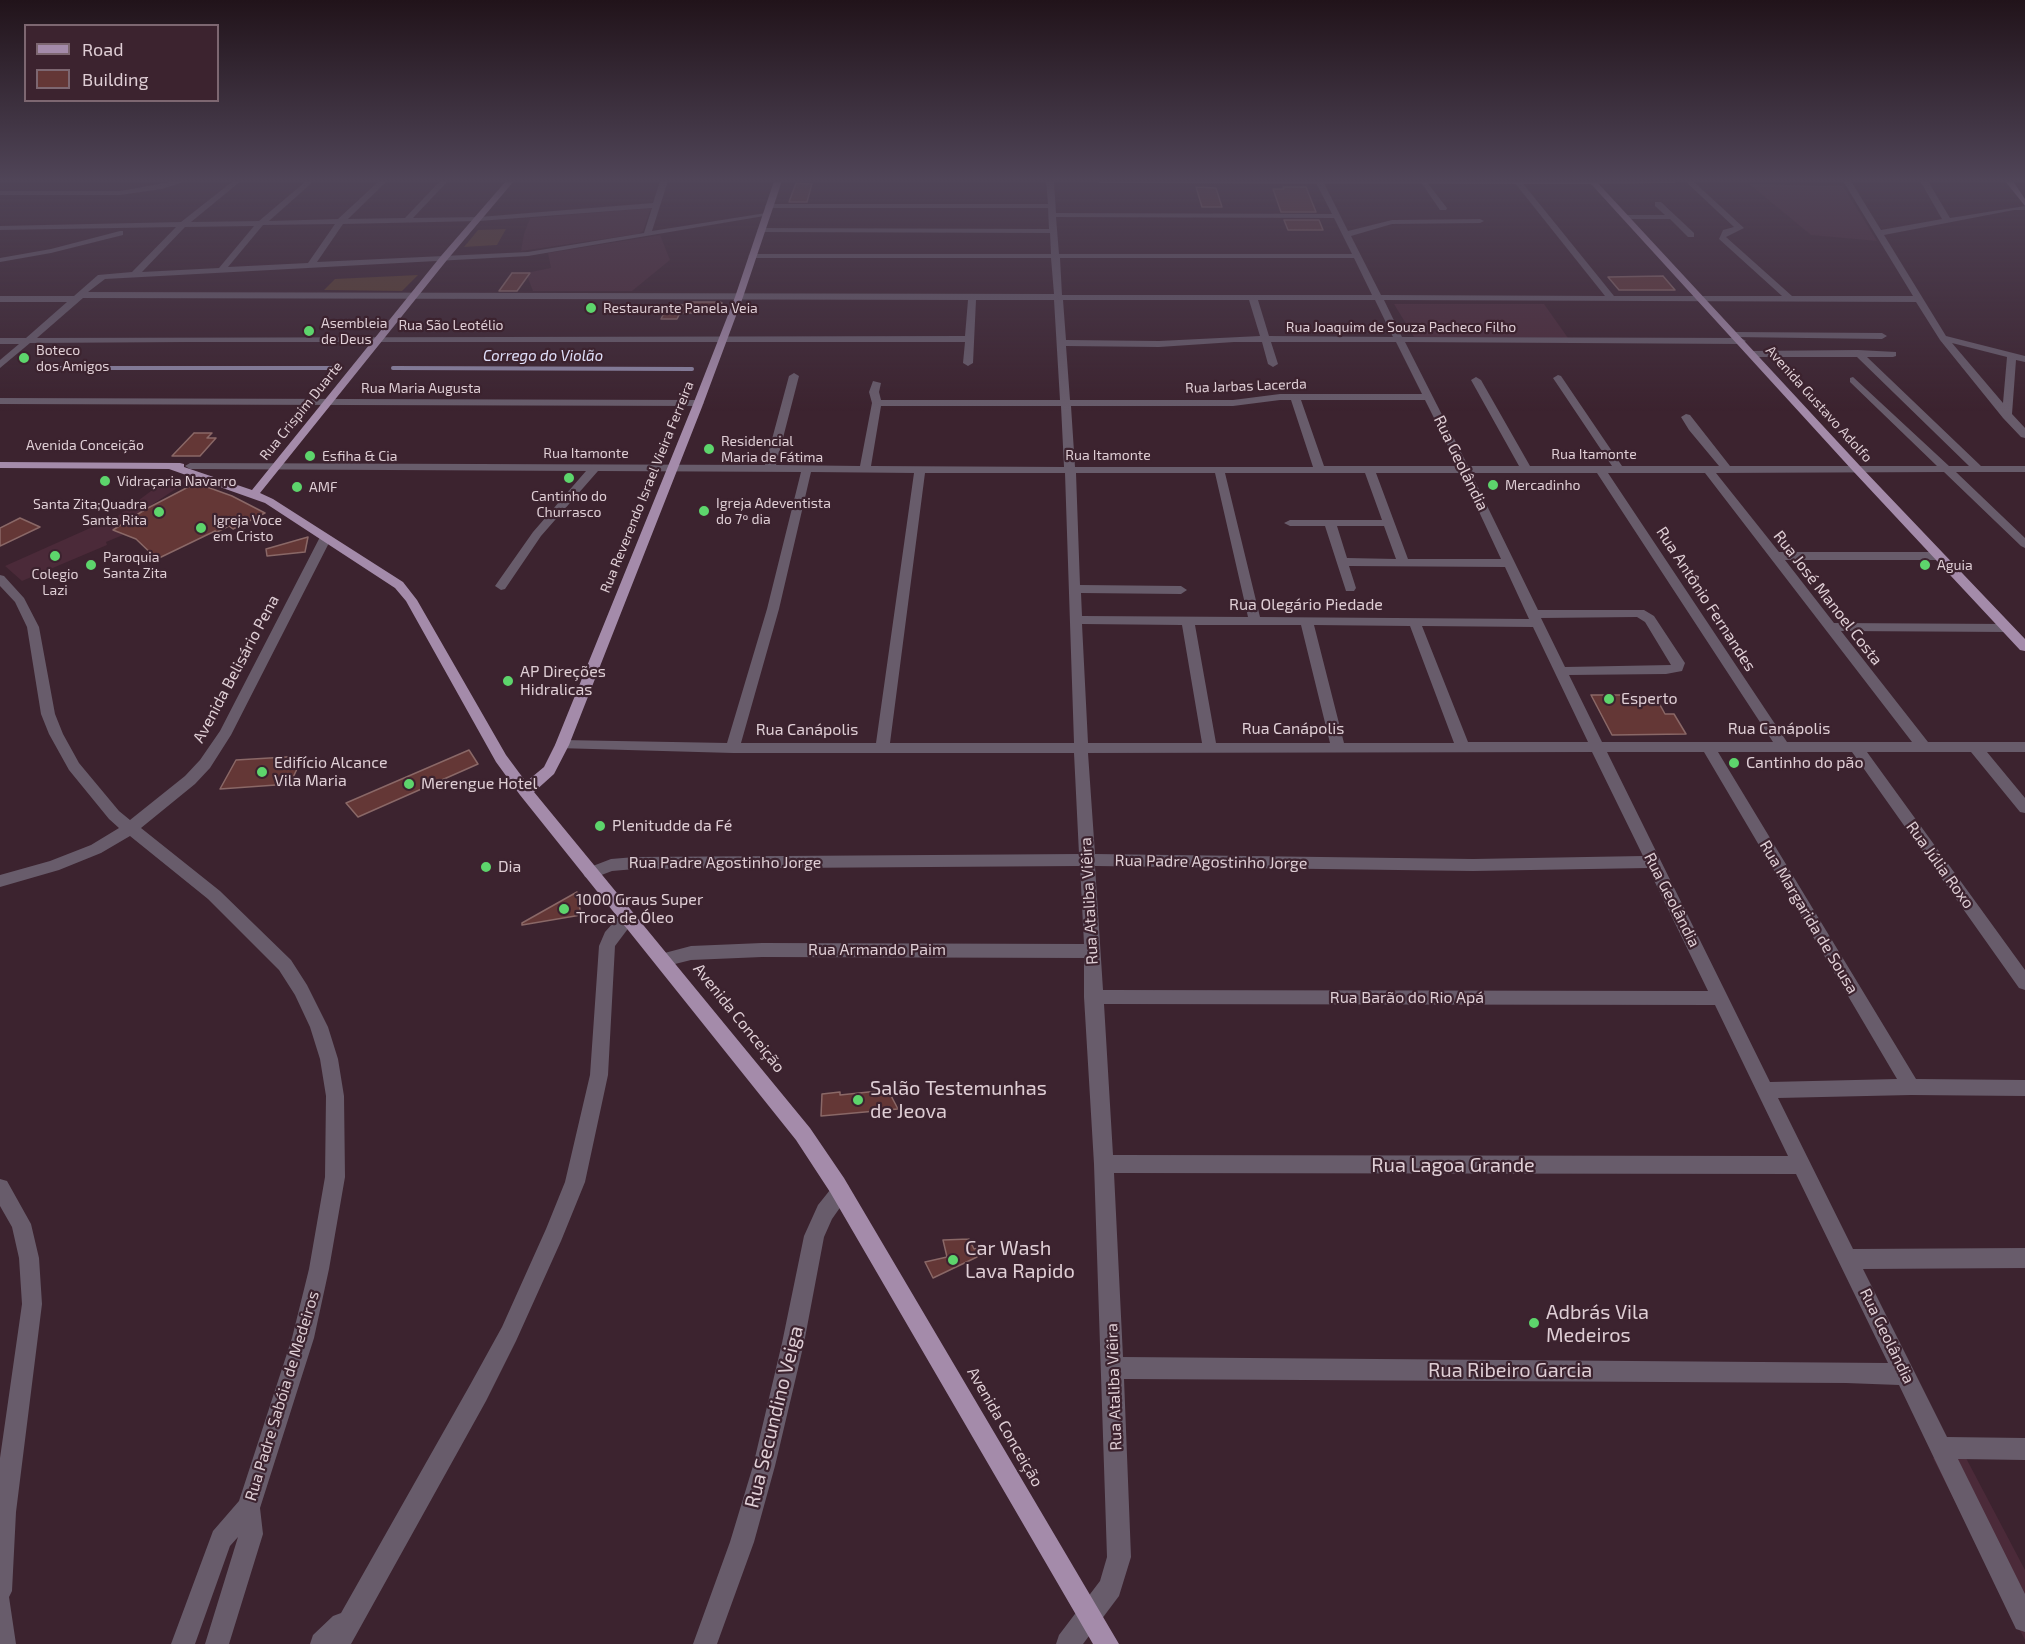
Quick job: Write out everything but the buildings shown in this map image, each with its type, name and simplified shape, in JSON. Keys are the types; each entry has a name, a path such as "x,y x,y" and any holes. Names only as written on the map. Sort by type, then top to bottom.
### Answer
{"main road":[{"name":"Rua Crispim Duarte","path":"253,494 444,258"},
{"name":"Rua Reverendo Israel Vieira Ferreira","path":"525,791 549,770 562,745 699,403 751,258"},
{"name":"Avenida Gustavo Adolfo","path":"1664,258 1857,470 2025,647"},
{"name":"Avenida Conceição","path":"0,465 190,466 246,485 251,488 253,494"},
{"name":"Avenida Conceição","path":"170,466 253,494 326,537 399,585 411,600 501,758 525,791 804,1134 841,1192 1107,1644"}],"street":[{"path":"134,274 150,258"},
{"path":"221,270 231,258"},
{"path":"310,266 316,258"},
{"path":"0,365 103,276 450,258"},
{"name":"Rua Ataliba Viêira","path":"1057,258 1057,297 1070,470 1073,589 1093,997 1104,1164 1119,1557 1110,1587 1068,1644"},
{"name":"Rua Geolândia","path":"1359,258 1465,469 1560,671 2025,1620"},
{"path":"1580,258 1612,299"},
{"path":"1745,258 1790,299"},
{"path":"1894,258 1943,338 2025,435"},
{"path":"0,299 414,296 1918,298"},
{"path":"968,363 972,298"},
{"path":"1253,298 1272,364"},
{"name":"Rua Joaquim de Souza Pacheco Filho","path":"1061,343 1159,344 1265,340 1882,336"},
{"name":"Rua São Leotélio","path":"0,341 378,338 970,339"},
{"path":"1943,338 2025,359"},
{"path":"1858,353 1978,469"},
{"path":"1752,354 1893,354"},
{"path":"2007,416 2012,356"},
{"path":"770,468 794,376"},
{"path":"1558,378 1619,470"},
{"path":"1476,380 1527,469"},
{"path":"1853,380 2025,544"},
{"path":"866,469 877,404 874,392 876,383"},
{"path":"1295,397 1319,469"},
{"name":"Rua Jarbas Lacerda","path":"877,404 1233,403 1295,397 1429,398"},
{"name":"Rua Maria Augusta","path":"0,401 699,403"},
{"path":"1686,417 1727,469"},
{"name":"Rua Itamonte","path":"190,466 1070,470 2025,469"},
{"path":"501,586 537,534 595,468"},
{"path":"733,748 773,609 807,468"},
{"path":"882,747 920,469"},
{"path":"1369,469 1403,562"},
{"name":"Rua Antônio Fernandes","path":"1600,469 1783,747"},
{"name":"Rua José Manoel Costa","path":"1708,469 1923,747"},
{"path":"1219,470 1255,622"},
{"path":"1330,523 1350,588"},
{"path":"1290,524 1388,523"},
{"name":"Avenida Belisário Pena","path":"0,881 54,866 96,849 129,830 190,780 205,764 226,732 326,537"},
{"path":"1775,556 1938,556"},
{"path":"1342,562 1509,563"},
{"name":"Rua Padre Sabóia de Medeiros","path":"0,579 20,601 33,627 48,714 74,766 97,798 129,830 214,895 285,965 310,1008 329,1059 335,1096 335,1177 319,1269 303,1338 248,1509 221,1539 183,1644"},
{"path":"1073,589 1181,590"},
{"name":"Rua Olegário Piedade","path":"1075,620 1307,623 1535,618 1640,613 1650,618 1678,663 1677,668 1666,670 1560,671"},
{"path":"1188,621 1210,747"},
{"path":"1414,621 1463,747"},
{"path":"1307,623 1338,747"},
{"path":"1830,627 2007,628"},
{"name":"Rua Canápolis","path":"562,745 733,748 2025,747"},
{"name":"Rua Júlia Roxo","path":"1855,746 2025,983"},
{"path":"1974,746 2025,808"},
{"name":"Rua Margarida de Sousa","path":"1708,747 1911,1087"},
{"name":"Rua Padre Agostinho Jorge","path":"591,873 611,865 624,863 1087,861 1461,865 1653,862"},
{"path":"337,1644 462,1424 509,1334 575,1182 599,1075 606,952 611,937 628,918"},
{"name":"Rua Armando Paim","path":"663,960 691,953 762,950 1092,951"},
{"name":"Rua Barão do Rio Apá","path":"1093,997 1722,998"},
{"path":"1766,1090 1911,1087 2025,1088"},
{"name":"Rua Lagoa Grande","path":"1104,1164 1803,1165"},
{"path":"0,1188 21,1224 29,1258 32,1304 4,1512 0,1591"},
{"name":"Rua Secundino Veiga","path":"705,1644 742,1542 764,1466 793,1343 814,1236 825,1212 841,1192"},
{"path":"1849,1259 2025,1258"},
{"name":"Rua Ribeiro Garcia","path":"1113,1368 1846,1372 1906,1375"},
{"path":"1942,1448 2025,1449"},
{"name":"Rua Padre Sabóia de Medeiros","path":"217,1644 251,1534 248,1509"},
{"path":"0,1604 3,1644"},
{"path":"322,1644 355,1612"}],"shaded area":[{"path":"549,258 669,258 670,260 632,291 533,291 526,273 551,268"},
{"path":"418,275 402,291 324,290 335,279"},
{"path":"1394,304 1544,304 1568,338 1414,337"},
{"name":"Colegio Lazi","path":"171,476 189,480 114,530 123,535 106,542 107,545 22,581 5,566 97,525 103,527"},
{"path":"1933,1458 1966,1458 2025,1570 2025,1640"}],"waterway":[{"name":"Corrego do Violão","path":"41,368 333,368"},
{"name":"Corrego do Violão","path":"393,368 692,369"}],"place":[{"name":"Restaurante Panela Veia","path":"591,308"},
{"name":"Asembleia de Deus","path":"309,331"},
{"name":"Boteco dos Amigos","path":"24,358"},
{"name":"Residencial Maria de Fátima","path":"709,449"},
{"name":"Esfiha & Cia","path":"310,456"},
{"name":"Cantinho do Churrasco","path":"569,478"},
{"name":"Vidraçaria Navarro","path":"105,481"},
{"name":"Mercadinho","path":"1493,485"},
{"name":"AMF","path":"297,487"},
{"name":"Igreja Adeventista do 7º dia","path":"704,511"},
{"name":"Santa Zita;Quadra Santa Rita","path":"159,512"},
{"name":"Igreja Voce em Cristo","path":"201,528"},
{"name":"Colegio Lazi","path":"55,556"},
{"name":"Paroquia Santa Zita","path":"91,565"},
{"name":"Aguia","path":"1925,565"},
{"name":"AP Direções Hidralicas","path":"508,681"},
{"name":"Esperto","path":"1609,699"},
{"name":"Cantinho do pão","path":"1734,763"},
{"name":"Edifício Alcance Vila Maria","path":"262,772"},
{"name":"Merengue Hotel","path":"409,784"},
{"name":"Plenitudde da Fé","path":"600,826"},
{"name":"Dia","path":"486,867"},
{"name":"1000 Graus Super Troca de Óleo","path":"564,909"},
{"name":"Salão Testemunhas de Jeova","path":"858,1100"},
{"name":"Car Wash Lava Rapido","path":"953,1260"},
{"name":"Adbrás Vila Medeiros","path":"1534,1323"}]}
